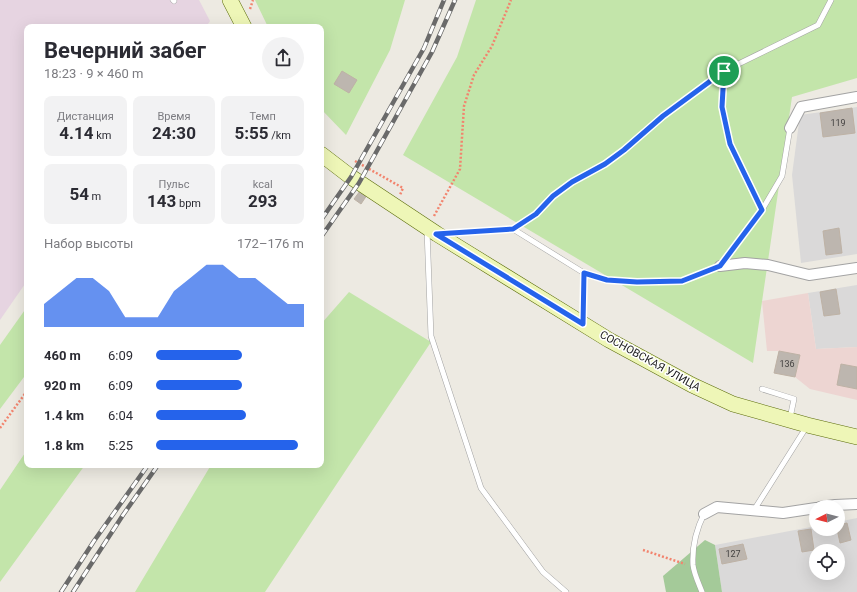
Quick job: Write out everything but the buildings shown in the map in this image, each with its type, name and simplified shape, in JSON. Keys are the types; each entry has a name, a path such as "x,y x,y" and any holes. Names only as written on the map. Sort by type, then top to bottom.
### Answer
{"main road":[{"path":"230,0 242,24"},
{"name":"СОСНОВСКАЯ УЛИЦА","path":"324,156 355,180 432,231 609,340 692,385 733,404 807,425 857,437"}],"street":[{"path":"790,128 801,107 857,97"},
{"path":"720,266 745,263 768,265 809,275 857,268"},
{"path":"845,505 857,504"},
{"path":"704,514 718,507 783,513 809,509"}],"lane":[{"path":"566,592 543,572 481,488 431,336 432,231 513,229 536,214 553,196 572,182 605,164 624,150 663,116 724,71 818,25 831,0"},
{"path":"724,71 722,107 730,144 762,210"},
{"path":"513,229 584,273 607,280 637,282 682,281 720,266 762,210 782,176 790,128"},
{"path":"583,324 584,273"},
{"path":"762,389 794,400 790,420"},
{"path":"754,510 807,425"},
{"path":"702,592 693,566 693,548 696,530 704,514"}],"path":[{"path":"432,231 460,169 464,106 474,75 492,46 512,0"},
{"path":"349,157 403,188 395,206"},
{"path":"0,428 24,395"},
{"path":"643,550 693,566"}],"shaded area":[{"path":"0,0 199,0 210,21 208,24 24,24 24,285 0,320"},
{"path":"857,107 857,254 801,263 792,175 800,115"},
{"path":"857,285 857,347 816,349 808,293"},
{"path":"808,293 816,349 857,347 857,400 810,389 795,377 774,373 779,351 767,351 762,301"},
{"path":"857,518 857,592 722,592 715,545 809,527 809,536 845,536 845,521"}],"green space":[{"path":"255,0 405,0 390,50 346,135 324,112 324,24 267,24"},
{"path":"476,0 857,0 857,78 792,97 753,363 403,155 457,57"},
{"path":"349,292 431,342 265,592 135,592 209,468 324,468 324,321"},
{"path":"24,311 24,377 0,409 0,345"},
{"path":"24,454 24,468 83,468 0,582 0,490"},
{"path":"705,540 715,545 722,592 666,592 663,576"}],"railway":[{"path":"324,216 351,177 424,48 444,0"},
{"path":"324,233 359,183 432,52 455,0"},
{"path":"61,592 94,541 146,468"},
{"path":"73,592 123,515 156,468"}],"route":[{"path":"724,71 722,107 730,144 762,210 720,266 682,281 637,282 607,280 584,273 583,324 436,234 513,229 536,214 553,196 572,182 605,164 624,150 663,116 724,71"}]}
